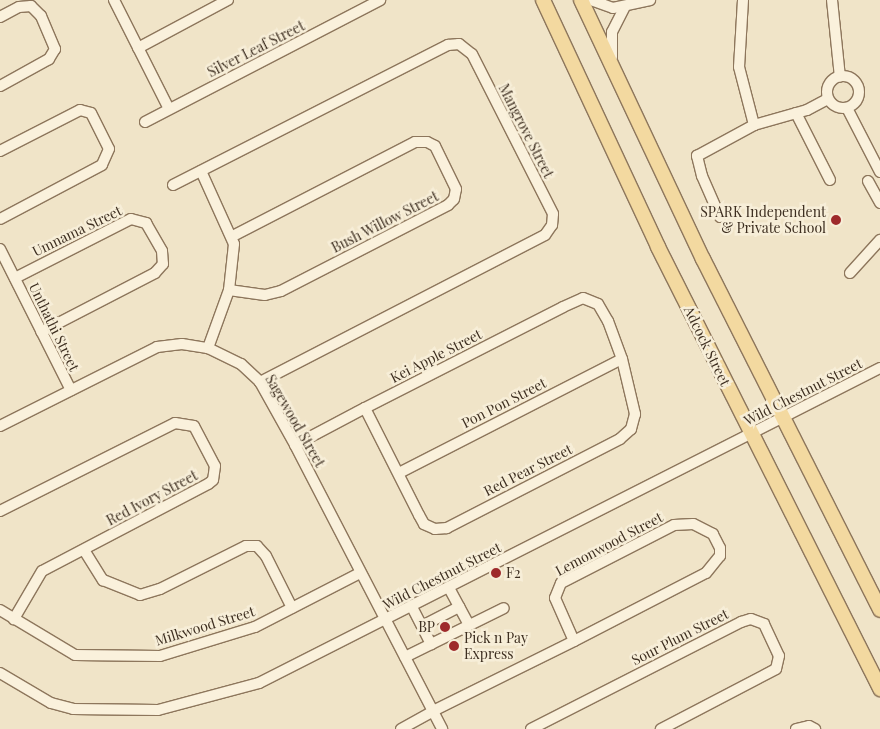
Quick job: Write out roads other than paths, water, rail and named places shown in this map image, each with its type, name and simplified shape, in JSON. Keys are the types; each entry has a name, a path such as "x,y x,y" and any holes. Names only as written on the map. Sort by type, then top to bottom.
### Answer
{"main road":[{"name":"Adcock Street","path":"543,0 751,435 880,689"},
{"path":"581,0 613,72 783,418 880,610"}],"street":[{"path":"114,0 169,109"},
{"path":"138,48 228,0"},
{"name":"Silver Leaf Street","path":"145,122 380,0"},
{"path":"591,0 606,7 625,7 650,0"},
{"path":"743,0 739,67 754,125"},
{"path":"832,0 840,77"},
{"path":"0,17 19,7 31,6 41,16 56,49 49,59 0,86"},
{"path":"613,72 610,38 625,7"},
{"name":"Mangrove Street","path":"174,186 448,46 459,44 472,54 552,214 552,225 545,235 260,382"},
{"path":"840,77 853,80 858,89 857,99 847,108 835,106 828,99 829,84 840,77"},
{"path":"720,217 702,176 697,156 754,125 796,113 828,99"},
{"path":"847,108 880,172"},
{"path":"0,150 80,110 91,113 109,149 102,165 0,220"},
{"path":"796,113 830,180"},
{"name":"Bush Willow Street","path":"229,290 265,295 281,291 448,205 454,199 456,189 434,146 427,142 415,142 233,236"},
{"path":"201,171 233,236 229,290 208,348"},
{"path":"868,182 880,203"},
{"name":"Umnama Street","path":"14,278 130,219 146,223 162,251 163,264 155,273 41,332"},
{"path":"850,273 880,240"},
{"name":"Unthathi Street","path":"0,250 71,390"},
{"name":"Kei Apple Street","path":"296,445 563,306 580,299 592,299"},
{"name":"Red Pear Street","path":"366,408 424,524 441,529 611,443 626,434 635,421 622,358 605,315 592,299"},
{"name":"Sagewood Street","path":"1,423 157,347 182,344 208,348 240,364 260,382 296,445 360,574 442,729"},
{"name":"Pon Pon Street","path":"399,473 622,358"},
{"name":"Wild Chestnut Street","path":"0,673 60,707 158,710 272,678 880,368"},
{"name":"Red Ivory Street","path":"0,511 169,424 182,422 194,426 213,460 213,480 42,571 14,618"},
{"name":"Lemonwood Street","path":"401,729 433,711 574,641 713,568 720,548 713,534 693,524 674,525 561,584 555,598 574,641"},
{"path":"84,550 103,580 140,594 160,589 246,546 257,546 266,556 292,608"},
{"name":"Milkwood Street","path":"0,610 75,655 142,658 182,650 244,632 360,574"},
{"path":"449,588 469,626"},
{"path":"412,607 431,644"},
{"path":"422,626 459,607"},
{"path":"405,657 504,608"},
{"name":"Sour Plum Street","path":"531,729 740,622 756,620 764,624 779,656 776,669 662,729"},
{"path":"796,729 809,726 815,729"}],"place":[{"name":"SPARK Independent & Private School","path":"836,220"},
{"name":"F2","path":"496,573"},
{"name":"BP","path":"445,627"},
{"name":"Pick n Pay Express","path":"454,646"}]}
